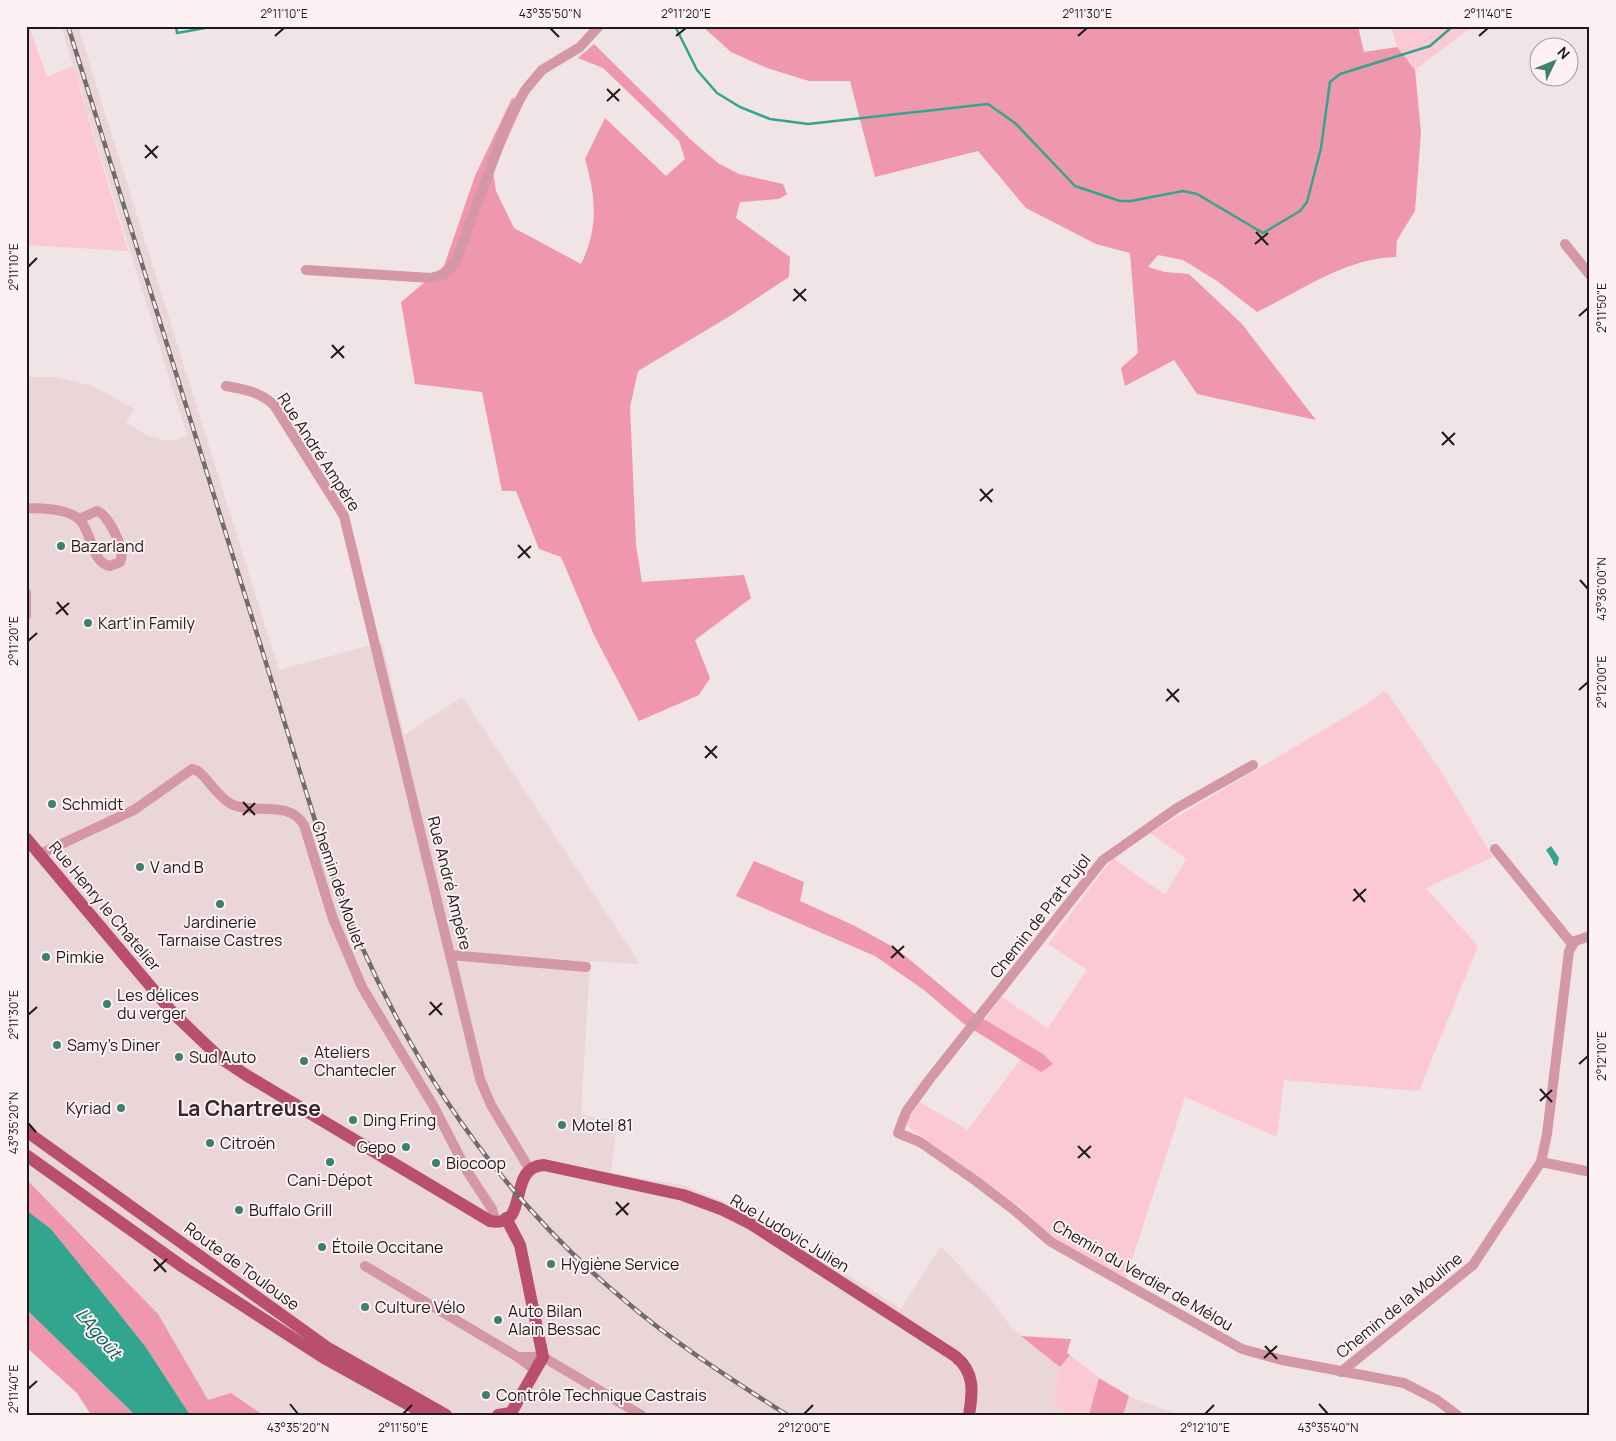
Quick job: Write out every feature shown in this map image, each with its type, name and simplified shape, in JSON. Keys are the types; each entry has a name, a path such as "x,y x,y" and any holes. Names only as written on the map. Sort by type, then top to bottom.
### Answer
{"main road":[{"name":"Rue Henry le Chatelier","path":"26,838 173,1013 219,1057 481,1217 501,1220"},
{"name":"Route de Toulouse","path":"26,1131 328,1348 446,1415"},
{"name":"Route de Toulouse","path":"26,1155 183,1267 324,1358 427,1415"},
{"name":"Rue Ludovic Julien","path":"530,1170 540,1165 549,1165 683,1195 721,1209 751,1224 960,1360 968,1370 972,1381 969,1415"},
{"path":"498,1415 512,1414 543,1357 520,1245 501,1220 517,1207 521,1181 530,1170"}],"street":[{"path":"306,270 431,278 446,274 456,261 509,118 526,89 542,70 580,47 599,26"},
{"path":"1565,244 1590,275"},
{"name":"Rue André Ampère","path":"226,386 256,393 274,405 344,516 396,738 485,1092 530,1170"},
{"path":"26,508 53,510 79,519 102,561 110,566 120,562 121,548 105,515 97,511 79,519"},
{"path":"26,593 26,616"},
{"name":"Chemin de Prat Pujol","path":"898,1133 906,1112 929,1080 1096,868 1111,853 1156,822 1253,765"},
{"name":"Chemin de Moulet","path":"40,854 134,810 192,769 202,774 230,803 283,811 298,817 304,824 333,919 362,987 433,1105 464,1165 501,1220"},
{"path":"1495,849 1572,944 1590,936"},
{"name":"Chemin de la Mouline","path":"1341,1372 1473,1266 1541,1162 1548,1134 1558,1038 1568,976 1569,951 1572,944"},
{"path":"450,956 586,967"},
{"name":"Chemin du Verdier de Mélou","path":"898,1133 920,1142 976,1181 1051,1242 1242,1349 1261,1356 1415,1387 1438,1400 1457,1415"},
{"path":"1541,1162 1586,1171"},
{"path":"365,1266 518,1357 535,1370"},
{"path":"518,1357 543,1357 641,1415"}],"shaded area":[{"path":"26,26 29,26 47,77 73,66 128,251 26,245"},
{"path":"61,26 78,26 279,670 382,642 404,735 462,697 640,964 590,961 581,1114 617,1122 611,1173 683,1185 754,1214 901,1309 941,1246 992,1301 1011,1327 1060,1367 1053,1401 1068,1415 195,1415 26,1211 26,377 56,377 93,386 134,409 126,423 146,435 169,441 187,436","holes":["515,1179 526,1190 523,1209 511,1197"]},
{"path":"702,26 1358,26 1364,52 1397,47 1415,70 1421,132 1415,211 1397,240 1396,257 1377,259 1341,269 1257,312 1217,281 1183,260 1158,255 1148,267 1165,272 1189,274 1242,324 1316,420 1197,394 1174,360 1125,386 1121,368 1138,353 1130,253 1096,244 1026,208 978,151 875,177 850,81 809,81 767,68 731,52"},
{"path":"1391,26 1473,26 1415,70 1397,47"},
{"path":"594,44 690,139 718,163 739,174 783,184 787,194 779,199 740,202 736,218 790,257 789,277 730,316 638,371 630,407 636,545 642,582 744,575 751,598 695,640 710,678 699,695 639,721 594,635 561,557 539,549 516,491 502,491 482,392 415,384 401,302 444,266 475,176 512,98 524,102 493,171 496,191 514,228 581,264 591,238 594,212 592,186 585,159 605,118 666,176 685,159 679,141 603,68 578,58"},
{"path":"1383,691 1388,694 1442,773 1493,857 1426,888 1478,946 1419,1091 1284,1080 1277,1137 1185,1097 1126,1278 1068,1248 1042,1228 1019,1206 907,1126 909,1118 920,1102 968,1130 1021,1059 1041,1072 1043,1054 985,1020 1002,997 1048,1028 1087,970 1048,944 1114,859 1165,895 1186,859 1150,833 1372,701"},
{"path":"754,861 804,882 800,901 853,925 897,949 975,1014 1043,1054 1053,1064 1041,1072 964,1024 924,990 875,956 736,896"},
{"path":"26,1179 158,1314 208,1400 231,1393 263,1415 190,1415 145,1346 51,1229 26,1210"},
{"path":"26,1309 135,1415 91,1415 77,1393 26,1347"},
{"path":"1021,1336 1071,1339 1067,1353 1070,1355 1060,1367"},
{"path":"1070,1355 1099,1378 1089,1415 1068,1415 1053,1401 1060,1367"},
{"path":"1099,1378 1129,1396 1123,1415 1089,1415"},
{"path":"1129,1396 1179,1415 1123,1415"}],"water":[{"path":"1551,846 1559,858 1557,866 1553,864 1546,850"},
{"name":"L'Agoût","path":"26,1210 51,1229 145,1346 190,1415 135,1415 26,1309"}],"waterway":[{"path":"176,26 177,33 216,26"},
{"path":"675,26 697,70 717,93 740,107 770,119 808,124 988,104 1015,123 1075,186 1120,201 1131,201 1183,191 1197,194 1263,233 1300,211 1307,202 1321,148 1330,82 1340,74 1430,46 1453,26"}],"railway":[{"path":"68,26 327,859 351,922 379,983 410,1042 445,1099 484,1154 527,1206 573,1254 642,1315 703,1360 787,1415"}],"place":[{"name":"Bazarland","path":"61,546"},
{"name":"Kart'in Family","path":"88,623"},
{"name":"Schmidt","path":"52,804"},
{"name":"V and B","path":"140,867"},
{"name":"Jardinerie Tarnaise Castres","path":"220,904"},
{"name":"Pimkie","path":"46,957"},
{"name":"Les délices du verger","path":"107,1004"},
{"name":"Samy's Diner","path":"57,1045"},
{"name":"Sud Auto","path":"179,1057"},
{"name":"Ateliers Chantecler","path":"304,1061"},
{"name":"Kyriad","path":"121,1108"},
{"name":"Ding Fring","path":"353,1120"},
{"name":"Motel 81","path":"562,1125"},
{"name":"Citroën","path":"210,1143"},
{"name":"Gepo","path":"406,1147"},
{"name":"Cani-Dépot","path":"330,1162"},
{"name":"Biocoop","path":"436,1163"},
{"name":"Buffalo Grill","path":"239,1210"},
{"name":"Étoile Occitane","path":"322,1247"},
{"name":"Hygiène Service","path":"551,1264"},
{"name":"Culture Vélo","path":"365,1307"},
{"name":"Auto Bilan Alain Bessac","path":"498,1320"},
{"name":"Contrôle Technique Castrais","path":"486,1395"}],"district":[{"name":"La Chartreuse","path":"249,1108"}]}
